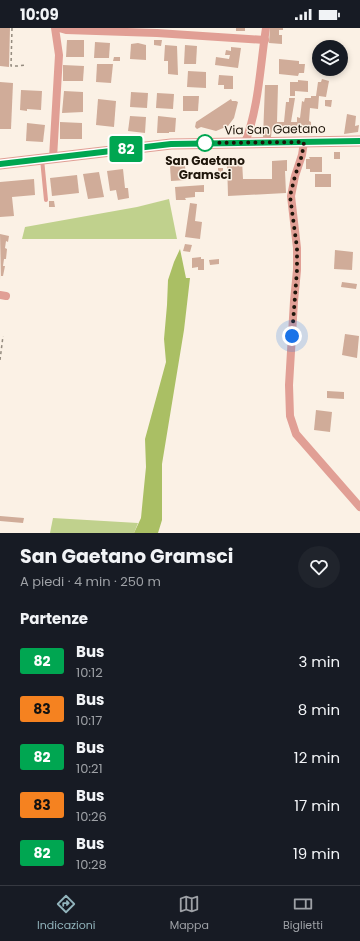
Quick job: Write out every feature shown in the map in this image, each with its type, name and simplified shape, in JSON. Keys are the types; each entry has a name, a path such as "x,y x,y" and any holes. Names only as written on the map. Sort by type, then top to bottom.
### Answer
{"street":[{"path":"53,158 59,68 59,55 55,28"},
{"path":"59,28 157,30 264,40"},
{"path":"245,143 253,117 258,93 266,28"},
{"name":"Via San Gaetano","path":"0,164 171,144 360,141"},
{"path":"304,142 302,155 290,196 297,248 297,270 289,379 290,416 296,434 360,507"}],"lane":[{"path":"42,159 46,200"}],"path":[{"path":"12,28 11,66 26,65"},
{"path":"0,360 3,336"}],"green space":[{"path":"169,199 177,239 22,239 25,227 137,207"},
{"path":"180,249 186,278 190,278 184,330 162,464 162,520 158,533 134,533 141,518 146,467 145,439 166,362 164,339 168,280"},
{"path":"53,518 138,523 134,533 50,533"}],"building":[{"path":"0,28 10,28 9,67 0,66"},
{"path":"236,28 245,28 245,31 236,31"},
{"path":"270,28 283,28 283,30 279,30 279,35 282,35 282,44 269,43"},
{"path":"67,40 84,40 84,57 66,57"},
{"path":"154,40 162,40 161,46 154,45"},
{"path":"95,42 110,43 109,58 94,58"},
{"path":"138,43 146,45 146,60 130,59 131,44"},
{"path":"165,45 177,46 178,75 168,74 168,61 164,61"},
{"path":"185,45 197,46 196,64 184,64"},
{"path":"231,47 241,48 238,68 215,65 216,57 229,59 230,55 225,55 226,50 231,51"},
{"path":"114,57 120,57 120,61 113,61"},
{"path":"279,59 299,61 299,64 305,64 304,73 299,73 298,76 279,74"},
{"path":"97,64 113,64 111,83 96,82"},
{"path":"63,65 84,66 83,81 63,81"},
{"path":"188,71 206,72 206,88 187,87"},
{"path":"219,75 233,76 233,89 224,89 224,85 218,85"},
{"path":"322,79 329,81 326,97 319,96 318,109 310,108 309,121 311,122 311,130 272,128 271,137 263,137 265,85 278,85 277,122 284,122 286,102 289,102 289,98 295,98 291,122 297,122 297,117 300,118 302,101 304,102 305,98 316,96 318,82 321,82"},
{"path":"298,80 308,81 308,92 295,91 295,96 290,96 290,82 298,82"},
{"path":"0,82 13,83 11,129 0,129"},
{"path":"21,90 42,91 41,110 20,110"},
{"path":"64,91 83,92 83,112 62,113"},
{"path":"131,92 148,93 147,108 130,107"},
{"path":"157,93 174,94 173,109 156,108"},
{"path":"183,96 199,96 198,111 183,111"},
{"path":"98,99 116,101 114,127 96,125"},
{"path":"231,99 232,101 238,102 234,118 228,126 216,131 201,127 197,129 195,127 196,122"},
{"path":"325,100 332,100 331,107 325,106"},
{"path":"347,114 356,116 355,126 359,125 358,132 344,134"},
{"path":"130,116 146,117 145,133 128,131"},
{"path":"158,116 176,118 175,132 157,133"},
{"path":"60,122 82,123 82,139 60,139"},
{"path":"27,123 45,125 43,142 26,141"},
{"path":"334,152 340,152 340,159 334,159"},
{"path":"309,157 322,157 322,172 310,172 310,169 306,169 306,159 310,159"},
{"path":"242,160 243,179 272,179 272,161 287,160 287,171 285,171 286,193 228,196 227,161"},
{"path":"185,165 186,180 171,181 170,166"},
{"path":"218,168 223,168 223,177 218,177"},
{"path":"123,169 125,188 128,188 129,198 118,200 116,190 110,191 107,171"},
{"path":"99,172 104,197 88,199 83,174"},
{"path":"315,174 331,174 331,187 315,187"},
{"path":"77,175 79,193 52,196 50,178"},
{"path":"34,179 35,195 12,197 14,216 0,217 0,182"},
{"path":"204,185 204,192 195,192 195,197 185,198 186,200 176,200 175,187"},
{"path":"49,201 54,201 55,207 49,207"},
{"path":"190,203 197,204 195,221 202,222 200,239 185,237"},
{"path":"0,234 9,236 8,242 6,241 6,259 4,259 3,266 5,266 1,280"},
{"path":"185,244 192,245 190,252 183,251"},
{"path":"335,250 353,252 352,270 334,269"},
{"path":"201,257 201,259 204,259 204,270 198,270 198,267 192,268 192,258"},
{"path":"219,259 219,264 210,265 209,260"},
{"path":"342,282 357,284 356,289 341,287"},
{"path":"345,334 359,336 357,358 342,355"},
{"path":"327,391 344,392 344,399 327,398"},
{"path":"316,410 332,412 330,432 314,430"},
{"path":"0,516 24,518 23,523 0,521"}],"bus line":[{"name":"82","path":"0,164 171,144 360,141"}],"place":[{"name":"San Gaetano Gramsci","path":"205,143"}],"route":[{"path":"205,143 304,142 302,155 290,196 297,248 297,270 292,336"}]}
